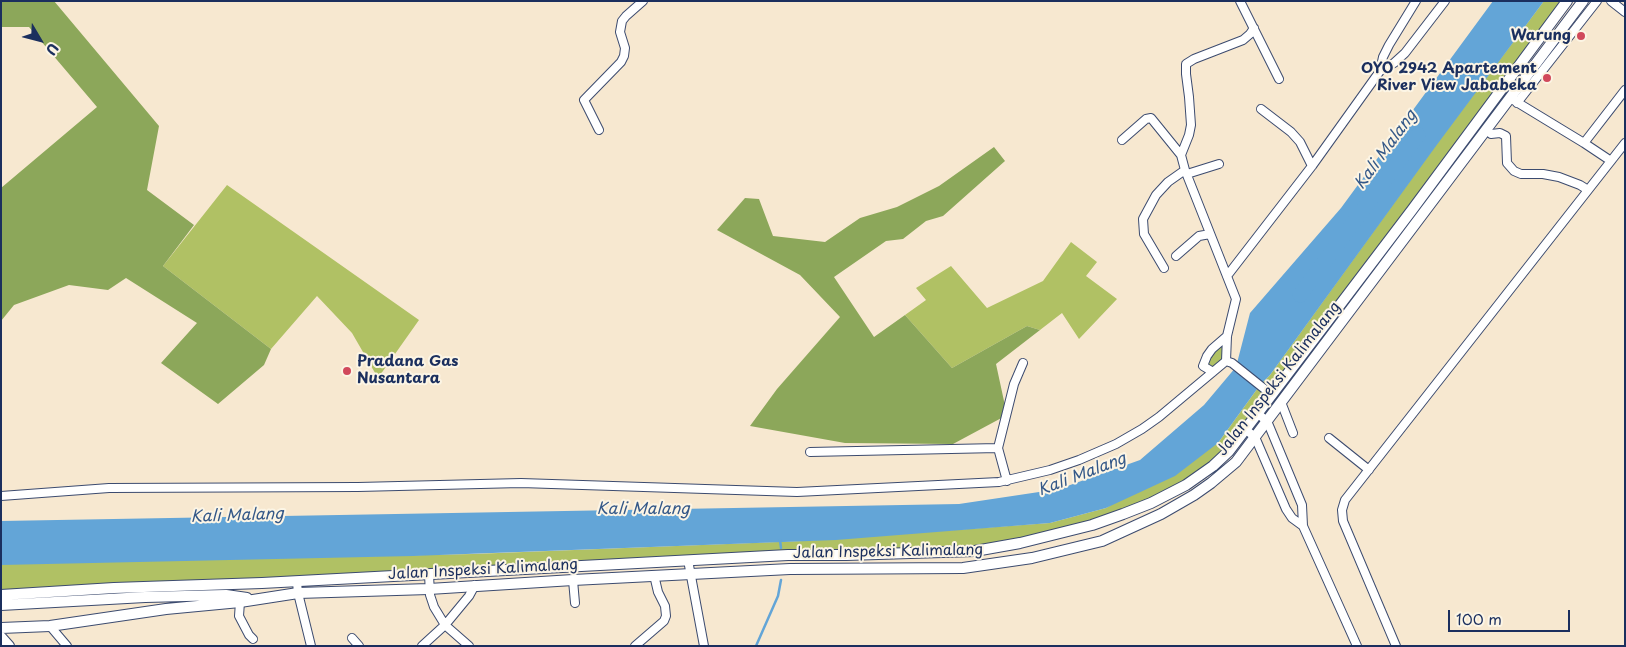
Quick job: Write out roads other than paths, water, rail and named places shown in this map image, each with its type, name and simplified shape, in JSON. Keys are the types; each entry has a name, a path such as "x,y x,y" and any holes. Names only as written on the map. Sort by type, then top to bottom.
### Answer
{"main road":[{"name":"Jalan Inspeksi Kalimalang","path":"1,594 104,588 297,582 788,555 937,553 1020,543 1092,525 1151,503 1198,477 1223,457 1233,446 1567,1"},
{"name":"Jalan Inspeksi Kalimalang","path":"1,628 50,626 166,609 298,594 823,568 963,568 1032,558 1102,541 1161,514 1194,495 1236,462 1486,130 1513,101 1583,1"},
{"path":"1233,446 1241,447 1243,452"},
{"path":"991,548 993,565"},
{"path":"598,565 599,578"},
{"path":"521,570 522,582"},
{"path":"224,595 262,583"},
{"path":"1,605 145,597 224,595 258,599"},
{"path":"1,637 9,646"}],"street":[{"path":"599,130 584,100 620,62 625,48 620,32 622,21 643,1"},
{"path":"1240,1 1280,79"},
{"path":"1227,276 1312,166 1380,71 1389,45 1416,1"},
{"path":"1380,71 1394,63 1405,53 1446,1"},
{"path":"1597,1 1513,101 1584,143 1610,161"},
{"path":"1611,1 1625,12"},
{"path":"1181,155 1191,125 1186,64 1194,59 1243,40 1254,28"},
{"path":"1584,143 1625,90"},
{"path":"1261,109 1292,132 1300,142 1312,166"},
{"path":"1122,140 1146,119 1151,118 1181,155 1236,299 1227,336 1230,363 1272,395"},
{"path":"1486,130 1491,134 1500,133 1506,136 1507,162 1514,171 1522,174 1543,174 1559,178 1580,185 1588,190"},
{"path":"1396,646 1343,521 1342,510 1346,500 1625,143"},
{"path":"1164,268 1144,234 1143,219 1156,195 1168,182 1186,172 1220,164"},
{"path":"1176,256 1199,236 1210,234"},
{"path":"1213,372 1203,366 1212,348 1227,336"},
{"path":"1007,481 998,448 1014,384 1023,363"},
{"path":"1,496 109,488 358,487 521,483 797,492 865,490 1007,481 1050,470 1116,444 1159,417 1213,372 1230,363"},
{"path":"1281,402 1293,433"},
{"path":"1258,414 1267,421 1302,506 1303,526 1357,646"},
{"path":"1246,430 1255,437 1286,509 1292,518 1303,526"},
{"path":"1329,438 1369,470"},
{"path":"810,452 998,448"},
{"path":"688,560 704,646"},
{"path":"429,574 429,589 434,607 445,624 469,646"},
{"path":"635,646 664,621 666,616 665,606 656,586 654,576"},
{"path":"573,580 575,603"},
{"path":"297,582 298,594 311,646"},
{"path":"422,646 445,624 469,596 475,585"},
{"path":"240,602 239,616 253,639"},
{"path":"50,626 67,646"},
{"path":"352,638 359,646"}],"water":[{"path":"1493,1 1544,1 1218,443 1175,476 1106,508 1050,523 836,540 413,556 1,565 1,521 959,504 1059,489 1140,460 1204,405 1236,367 1250,313 1341,208"}],"waterway":[{"name":"Kali Malang","path":"1300,295 1418,135"},
{"path":"780,540 781,548"},
{"path":"756,646 778,596 781,580"}],"place":[{"name":"Warung","path":"1581,36"},
{"name":"OYO 2942 Apartement River View Jababeka","path":"1547,78"},
{"name":"Pradana Gas Nusantara","path":"347,371"}]}
